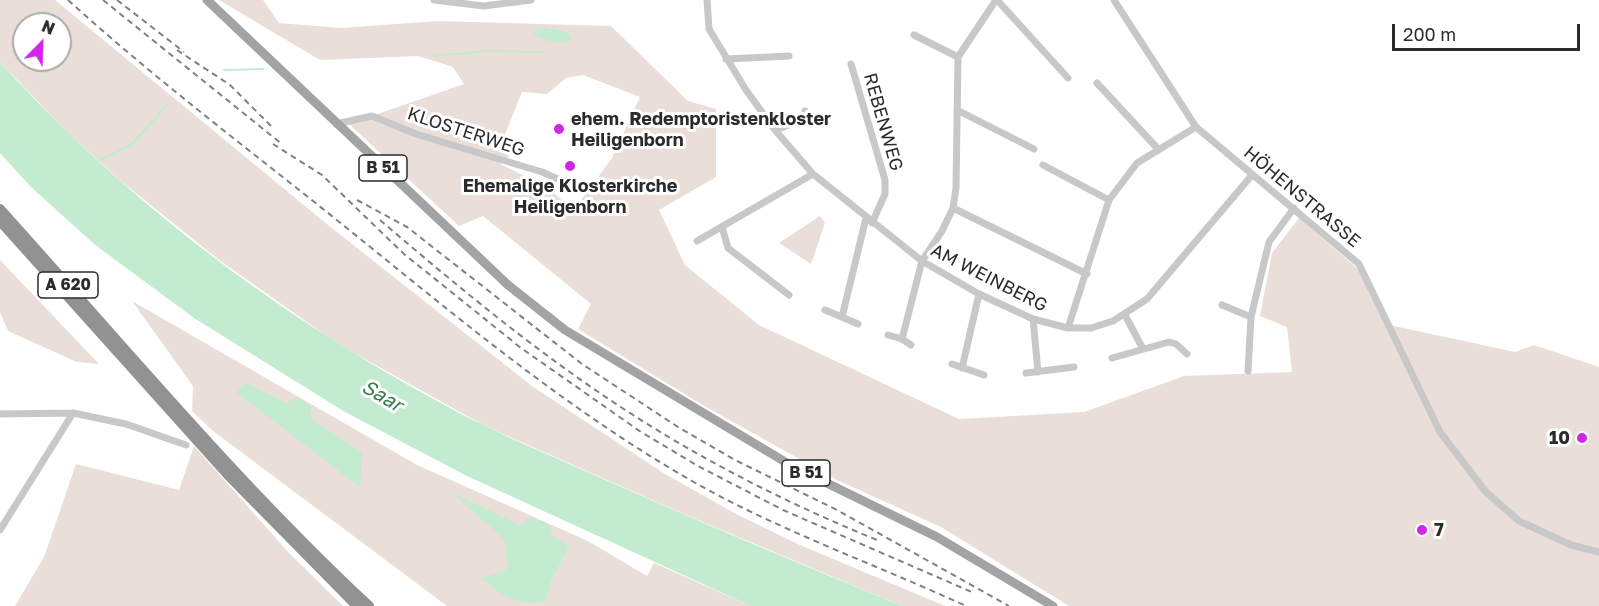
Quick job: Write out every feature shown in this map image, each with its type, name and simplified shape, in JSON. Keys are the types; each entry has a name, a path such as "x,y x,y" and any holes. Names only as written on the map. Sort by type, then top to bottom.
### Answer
{"highway":[{"name":"A 620","path":"0,209 132,363"},
{"name":"A 620","path":"0,221 230,472 357,606"},
{"name":"A 620","path":"230,472 369,606"}],"main road":[{"name":"B 51","path":"207,0 508,285 565,330 792,466 937,537 1053,606"}],"street":[{"path":"434,0 484,6 531,0"},
{"name":"AM WEINBERG","path":"707,0 709,29 726,59 775,130 813,174 922,261 979,294 1033,319 1068,328 1091,328 1125,315 1147,299 1252,175"},
{"path":"902,339 922,261 942,231 953,208 958,57 996,0 1068,78"},
{"name":"HÖHENSTRASSE","path":"1114,0 1196,127 1359,264 1440,432 1486,492 1519,520 1571,545 1599,552"},
{"path":"914,35 958,57"},
{"path":"726,59 789,56"},
{"name":"REBENWEG","path":"842,317 869,220 885,194 885,180 851,64"},
{"path":"1097,83 1158,149"},
{"path":"957,110 1034,149"},
{"path":"775,130 806,120 805,111"},
{"name":"KLOSTERWEG","path":"336,124 372,116 416,134 542,172 585,191"},
{"path":"1068,328 1109,200 1137,163 1196,127"},
{"path":"1043,165 1109,200"},
{"path":"697,241 813,174"},
{"path":"953,208 1087,274"},
{"path":"1248,371 1251,317 1269,242 1294,208"},
{"path":"722,227 728,248 789,295"},
{"path":"962,368 979,294"},
{"path":"1222,305 1251,317"},
{"path":"825,310 858,324"},
{"path":"1125,315 1143,349"},
{"path":"1033,319 1038,372"},
{"path":"888,335 902,339 911,345"},
{"path":"1112,358 1168,342 1176,344 1187,354"},
{"path":"952,364 984,375"},
{"path":"1026,372 1074,367"},
{"path":"0,414 73,412 126,424 186,445"},
{"path":"0,530 73,412"}],"shaded area":[{"path":"0,0 55,0 70,12 12,12 12,72 72,72 72,14 328,225 532,386 665,474 738,515 800,545 945,606 902,606 686,515 485,426 338,344 219,260 122,182 70,135 0,62"},
{"path":"219,0 263,0 279,23 341,28 438,21 611,26 688,101 716,109 716,177 659,210 685,265 759,325 959,419 1084,412 1184,376 1292,372 1287,327 1260,316 1272,253 1299,218 1358,269 1385,324 1515,352 1534,345 1599,367 1599,606 1069,606 941,527 839,481 706,407 578,329 591,304 483,216 459,226 349,124 464,84 453,67 418,56 320,60","holes":["583,75 640,97 612,158 573,211 549,188 500,164 516,150 504,137 522,92 547,94 566,78"]},
{"path":"820,216 825,223 811,264 779,243"},
{"path":"0,260 99,364 77,362 8,331 0,312"},
{"path":"132,301 417,465 588,541 647,576 654,563 751,606 447,606 213,431 192,411 193,386"},
{"path":"194,446 289,553 343,606 15,606 44,557 76,464 179,490"}],"water":[{"path":"535,29 566,31 572,39 553,42 534,34"},
{"name":"Saar","path":"0,62 52,117 165,219 226,266 352,352 485,426 708,525 902,606 751,606 467,476 345,412 194,318 94,244 30,186 0,153"},
{"path":"249,384 287,403 296,397 311,406 311,419 362,453 360,487 237,393 242,385"},
{"path":"452,493 520,525 532,517 550,525 551,535 569,546 551,581 546,601 517,601 496,590 481,578 505,571 508,564 504,539"}],"waterway":[{"path":"435,56 487,51 542,52"},
{"path":"224,70 263,69"},
{"path":"96,162 131,145 167,105"}],"railway":[{"path":"68,0 169,87 470,327 600,423 645,453 725,499 966,606"},
{"path":"103,0 283,145"},
{"path":"117,0 184,52"},
{"path":"177,50 230,85 274,129"},
{"path":"273,144 322,175 404,254 521,348 641,432 698,466 783,510 974,593"},
{"path":"357,200 407,227 582,364 678,427 735,460 837,510 1009,606"},
{"path":"380,220 521,336 633,415 747,480 798,506 877,540"}],"place":[{"name":"ehem. Redemptoristenkloster Heiligenborn","path":"559,129"},
{"name":"Ehemalige Klosterkirche Heiligenborn","path":"570,166"},
{"name":"10","path":"1582,438"},
{"name":"7","path":"1422,530"}]}
